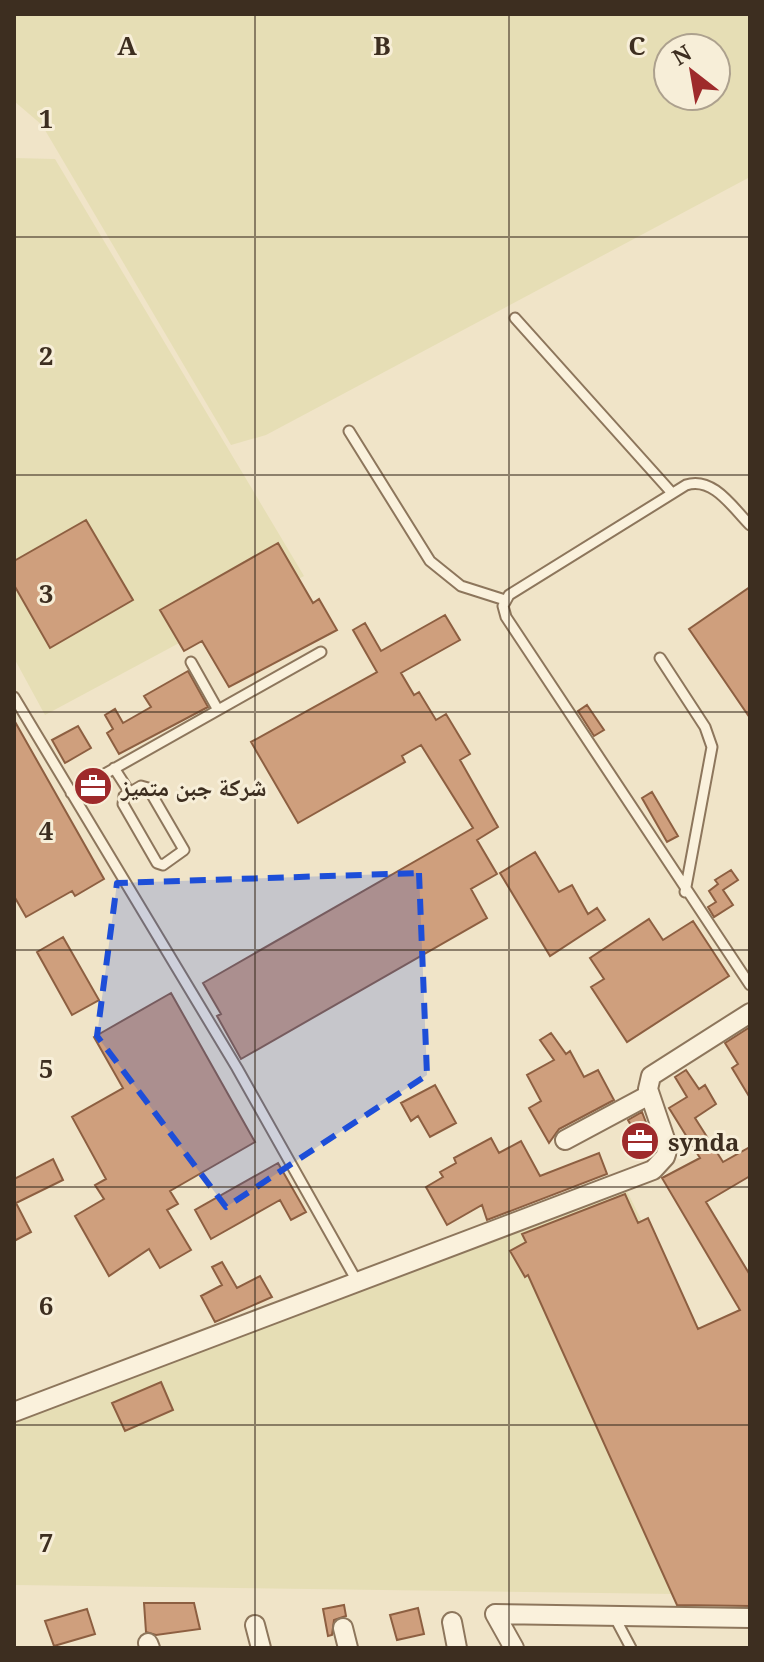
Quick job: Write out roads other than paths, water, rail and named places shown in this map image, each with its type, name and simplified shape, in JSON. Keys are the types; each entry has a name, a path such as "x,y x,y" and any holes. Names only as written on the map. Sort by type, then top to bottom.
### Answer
{"street":[{"path":"14,1412 653,1170 660,1165 668,1148 649,1095 649,1082 656,1072 750,1013"},
{"path":"565,1140 649,1095"},
{"path":"514,1648 495,1614 750,1618"},
{"path":"452,1622 457,1648"},
{"path":"255,1625 261,1648"},
{"path":"343,1628 348,1648"}],"lane":[{"path":"515,318 672,493"},
{"path":"349,431 430,561 461,586 505,600"},
{"path":"505,600 672,493 693,483 706,484 750,525"},
{"path":"505,600 506,617 685,892 750,985"},
{"path":"71,793 321,652"},
{"path":"660,658 705,727 712,747 685,892"},
{"path":"191,662 218,710"},
{"path":"14,697 237,1068 358,1283"},
{"path":"114,768 130,793"},
{"path":"141,786 148,788 183,853 163,865 157,863 123,804 124,796 130,793 141,786"},
{"path":"614,1616 631,1648"}],"place":[{"name":"شركة جبن متميز","path":"93,786"},
{"name":"synda","path":"640,1141"}]}
